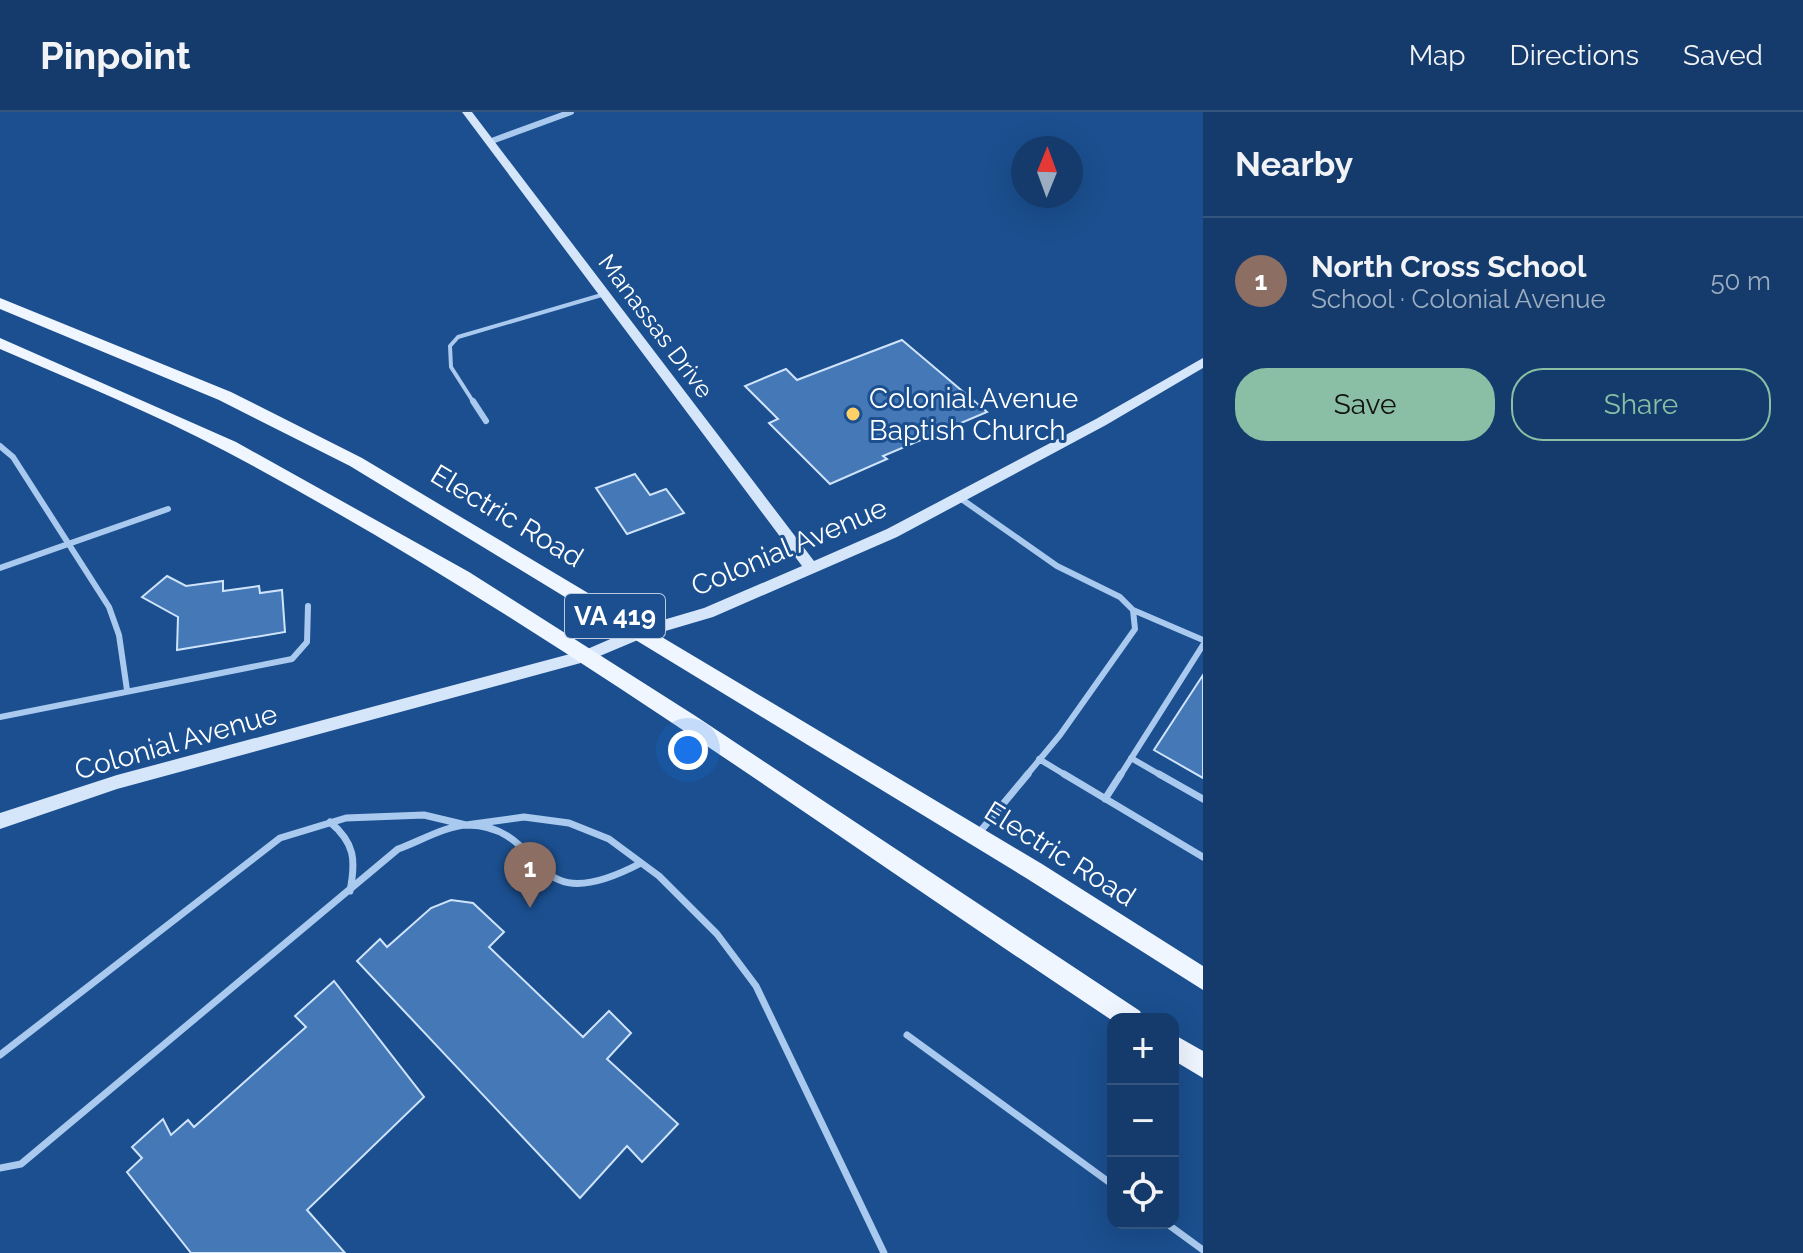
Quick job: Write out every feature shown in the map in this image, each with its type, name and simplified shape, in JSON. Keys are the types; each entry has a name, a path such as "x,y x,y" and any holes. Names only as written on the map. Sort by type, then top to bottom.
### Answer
{"main road":[{"name":"Manassas Drive","path":"467,112 810,566"},
{"name":"Electric Road","path":"0,303 225,396 356,462 641,632 818,744 976,836 1203,979"},
{"name":"VA 419","path":"0,343 106,387 260,462 588,655 1122,1013"},
{"name":"Colonial Avenue","path":"0,821 117,782 588,655 641,632 708,613 810,566 892,533 1101,422 1203,362"},
{"path":"1179,1050 1203,1066"}],"street":[{"path":"489,142 571,112"}],"lane":[{"path":"486,421 451,367 450,346 458,337 605,294"},
{"path":"0,446 13,457 109,607 119,635 127,690"},
{"path":"958,496 1057,566 1120,597 1133,610 1203,642 1105,799"},
{"path":"0,568 168,509"},
{"path":"0,717 292,659 304,650 311,638 308,606"},
{"path":"976,836 1039,759 1135,629 1133,610"},
{"path":"1131,758 1203,799"},
{"path":"1039,759 1203,857"},
{"path":"0,1055 280,838 330,822 424,815 508,833 528,859 550,877 581,887 607,882 641,863"},
{"path":"0,1168 21,1164 398,849 466,825 524,817 569,823 609,839 641,863 717,934 756,986 884,1253"},
{"path":"330,822 350,838 357,859 350,891"},
{"path":"907,1035 1107,1181"},
{"path":"1174,1229 1203,1250"}],"building":[{"name":"Colonial Avenue Baptish Church","path":"902,340 987,412 883,456 887,459 830,484 769,423 778,419 745,386 786,369 797,380"},
{"path":"635,474 650,495 666,489 684,513 627,534 596,488"},
{"path":"167,576 186,586 223,581 223,591 259,586 260,593 282,590 285,632 177,650 178,617 142,597"},
{"path":"1203,675 1203,778 1154,750"},
{"path":"451,900 473,903 504,932 489,947 583,1037 609,1011 631,1033 607,1059 678,1124 642,1162 627,1146 580,1198 357,961 380,939 387,947 431,908"},
{"path":"334,981 424,1097 307,1210 345,1253 191,1253 127,1172 142,1158 132,1147 163,1119 171,1135 188,1120 194,1127 306,1027 295,1016"}],"place":[{"name":"Colonial Avenue Baptish Church","path":"853,414"},
{"name":"North Cross School","path":"530,908"}]}
